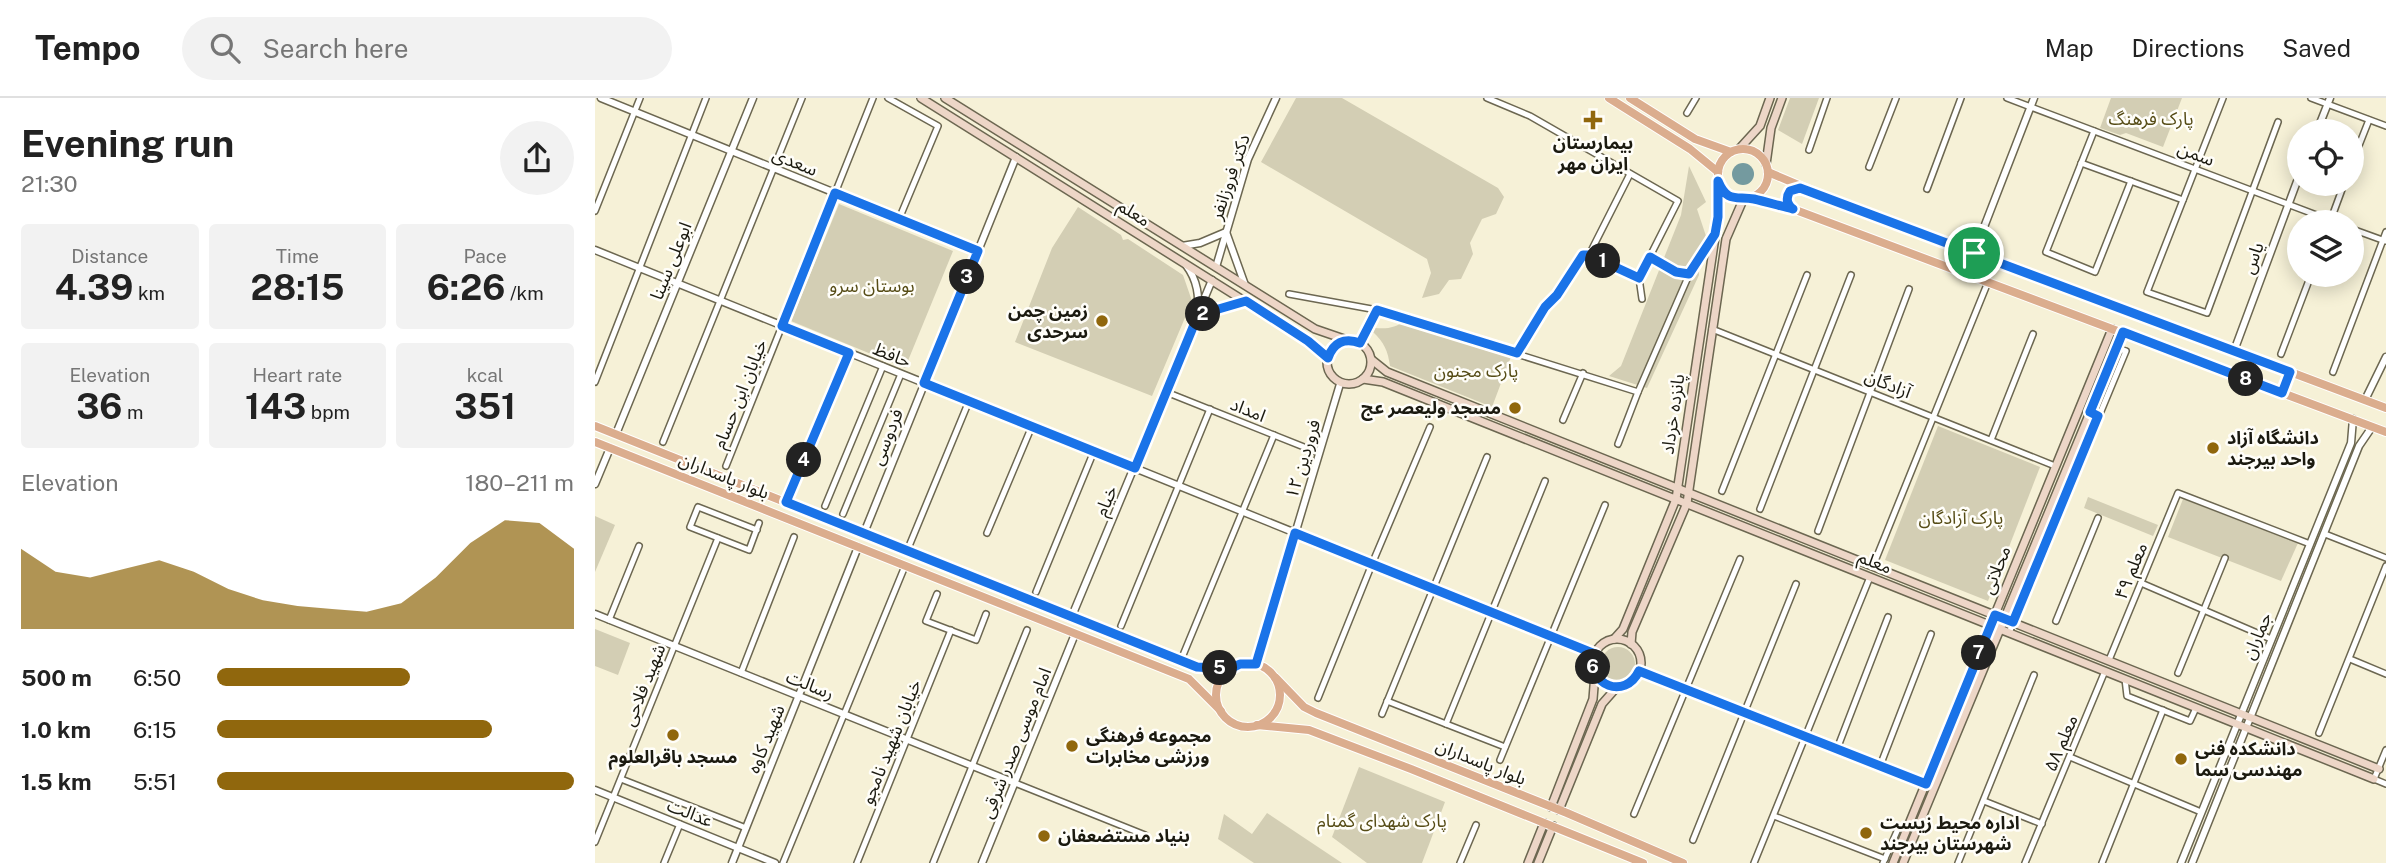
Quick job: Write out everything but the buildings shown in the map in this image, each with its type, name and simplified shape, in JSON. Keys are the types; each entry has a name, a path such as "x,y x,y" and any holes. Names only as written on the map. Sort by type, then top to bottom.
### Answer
{"main road":[{"name":"معلم","path":"921,98 1246,301 1308,341 1328,358"},
{"name":"معلم","path":"946,98 1315,328 1347,340"},
{"path":"1609,98 1690,149 1718,176 1727,194 1793,209 2386,432"},
{"path":"1630,98 1695,139 1735,151 1755,152 1767,168 1800,188 2386,408"},
{"path":"1718,176 1720,164 1760,126 1770,98"},
{"path":"1747,199 1762,191 1768,179 1771,128 1782,98"},
{"name":"پانزده خرداد","path":"1614,639 1623,629 1677,499 1718,217 1718,176"},
{"path":"1793,209 1788,204 1787,197 1790,191 1800,188"},
{"name":"پانزده خرداد","path":"1631,644 1632,632 1687,503 1726,239 1747,199"},
{"name":"محلاتی","path":"1887,862 1926,784 2112,329"},
{"name":"محلاتی","path":"1903,863 2123,332"},
{"path":"1347,340 1360,343 1369,352 1371,369 1363,379 1352,385 1340,384 1329,373 1328,358 1332,348 1347,340"},
{"name":"معلم","path":"1372,360 1387,372 2379,769"},
{"path":"2282,393 2290,372"},
{"name":"معلم","path":"1363,379 1383,382 2374,779"},
{"name":"بلوار پاسداران","path":"595,426 1197,667 1230,669"},
{"name":"بلوار پاسداران","path":"595,442 1189,679 1221,711"},
{"path":"1555,808 1602,704 1616,687 1632,681 1639,671 1640,659 1631,644 1614,639 1602,644 1595,654 1593,667 1603,683 1616,687"},
{"path":"1240,664 1256,664 1264,667 1276,678 1280,694 1276,710 1257,725 1240,725 1221,711 1217,703 1217,687 1230,669 1240,664"},
{"path":"1538,863 1593,699 1595,673"},
{"name":"بلوار پاسداران","path":"1276,678 1304,707 1315,713 1555,808 1683,863"},
{"name":"بلوار پاسداران","path":"1257,725 1309,730 1643,863"},
{"path":"1528,863 1549,824"}],"street":[{"name":"سعدی","path":"601,98 978,251"},
{"path":"595,211 640,98"},
{"path":"595,382 706,98"},
{"name":"ابوعلی سینا","path":"616,434 753,98"},
{"path":"663,442 802,98"},
{"name":"خیابان ابن حسام","path":"726,466 873,98"},
{"path":"888,98 938,126 899,219"},
{"name":"دکتر فروزانفر","path":"1216,267 1248,159 1276,98"},
{"path":"1487,98 1530,116 1678,201 1639,278 1642,299"},
{"path":"1687,113 1696,98"},
{"path":"1809,150 1828,98"},
{"path":"1869,167 1896,98"},
{"path":"1927,189 1961,98"},
{"name":"سمن","path":"2007,98 2303,210"},
{"path":"1974,253 2034,98"},
{"path":"2311,98 2329,101 2386,126"},
{"path":"2222,100 2147,292 2207,313 2279,122"},
{"path":"2322,119 2329,101"},
{"path":"2364,133 2369,120"},
{"path":"2094,131 2046,252 2095,272 2131,181"},
{"name":"فردوسی","path":"864,533 1016,157"},
{"path":"2081,163 2183,200"},
{"path":"1589,255 1630,174"},
{"name":"یاس","path":"2234,351 2291,196"},
{"path":"1182,246 1200,243 1226,232 1245,285"},
{"path":"2333,372 2386,233"},
{"path":"1618,444 1689,274 1715,234"},
{"path":"2364,234 2384,241"},
{"name":"حافظ","path":"595,250 1595,654"},
{"path":"1517,353 1545,307 1557,295 1583,255 1589,255 1639,278"},
{"path":"1650,257 1676,272 1689,274"},
{"path":"1184,262 1193,275 1199,293 1198,315 1246,301"},
{"path":"1722,491 1807,275"},
{"path":"1760,509 1851,275"},
{"name":"خیام","path":"1072,616 1212,280"},
{"path":"1873,566 1988,282"},
{"path":"2281,354 2306,287"},
{"path":"1818,531 1909,289"},
{"path":"1289,295 1377,310 1638,392"},
{"path":"1360,343 1377,310"},
{"name":"آزادگان","path":"1712,329 2055,466"},
{"path":"1990,440 2033,334"},
{"path":"2009,633 2126,351 2116,348"},
{"path":"786,502 849,353"},
{"path":"2365,400 2386,357"},
{"path":"825,506 883,366"},
{"path":"1563,420 1583,373"},
{"path":"843,514 901,374"},
{"name":"۱۲ فروردین","path":"1256,664 1340,384"},
{"path":"2101,384 2110,387"},
{"name":"امداد","path":"1166,392 1319,453"},
{"path":"907,551 969,401"},
{"path":"1121,626 1210,409"},
{"path":"2090,412 2098,416"},
{"name":"جماران","path":"2181,863 2351,443 2353,419"},
{"path":"987,533 1032,426"},
{"name":"جماران","path":"2192,863 2359,446 2372,426"},
{"path":"1318,698 1430,427"},
{"path":"1181,660 1274,435"},
{"path":"595,484 610,448"},
{"path":"1035,592 1094,451"},
{"path":"1382,714 1487,457"},
{"path":"2345,458 2353,462"},
{"path":"1446,724 1545,481"},
{"name":"معلم ۴۹","path":"2109,660 2178,492 2310,544"},
{"path":"1500,760 1605,505"},
{"path":"698,507 758,527 749,550 718,538 690,527 698,507"},
{"path":"2056,621 2098,518"},
{"path":"2325,534 2386,558"},
{"path":"741,673 794,537"},
{"name":"شهید فلاحی","path":"595,842 718,538"},
{"path":"609,620 639,546"},
{"name":"شهید کاوه","path":"732,863 858,547"},
{"path":"2178,673 2225,558"},
{"path":"1635,814 1740,559"},
{"path":"783,863 905,566"},
{"path":"2319,733 2386,566"},
{"path":"1755,863 1870,577"},
{"path":"2141,583 2271,639"},
{"path":"1693,840 1796,584"},
{"path":"937,594 926,621 976,640 986,614"},
{"name":"رسالت","path":"595,614 1015,783"},
{"path":"1837,749 1888,617"},
{"name":"خیابان شهید نامجو","path":"857,863 951,630"},
{"path":"933,863 1027,631"},
{"name":"امام موسی صدر شرقی","path":"982,863 1075,634"},
{"path":"1880,766 1931,634"},
{"path":"2350,659 2386,674"},
{"path":"1639,671 1926,784"},
{"name":"معلم ۵۸","path":"2025,863 2105,671"},
{"path":"1958,863 2034,675"},
{"path":"2125,679 2127,696 2190,721 2196,708"},
{"path":"1387,701 1506,747"},
{"path":"2102,863 2163,710"},
{"path":"2386,751 2374,779 2386,784"},
{"path":"2070,757 2201,812"},
{"path":"621,779 746,828"},
{"path":"1015,783 1145,835"},
{"name":"عدالت","path":"595,790 775,863"},
{"path":"1984,801 2042,824"},
{"path":"1774,816 1887,862 1898,830"},
{"path":"664,863 680,824"},
{"path":"1460,863 1476,825"}],"green space":[{"path":"1296,98 1342,98 1498,188 1504,197 1496,214 1482,219 1470,243 1473,254 1461,279 1449,280 1439,294 1422,298 1431,273 1427,259 1261,162"},
{"path":"1790,98 1819,98 1802,144 1778,130"},
{"name":"پارک فرهنگ","path":"2111,98 2182,98 2163,147 2126,133 2120,135 2100,128"},
{"path":"1689,166 1706,202 1697,209 1706,236 1698,254 1699,275 1647,388 1609,376 1621,366 1681,215"},
{"name":"بوستان سرو","path":"839,204 953,251 905,368 791,321"},
{"path":"1078,207 1121,235 1123,240 1128,239 1183,275 1192,301 1152,396 1015,342 1052,248"},
{"name":"پارک مجنون","path":"1406,320 1512,354 1492,407 1390,366 1385,347 1373,332 1375,328 1391,327"},
{"name":"پارک آزادگان","path":"1938,426 2040,467 1988,601 1885,560"},
{"path":"2088,497 2158,525 2153,536 2084,508"},
{"path":"2183,499 2298,543 2281,581 2168,537"},
{"path":"595,516 615,525 595,572"},
{"path":"595,629 630,643 618,675 595,666"},
{"path":"1618,647 1630,652 1635,664 1630,676 1618,681 1606,676 1601,664 1606,652"},
{"name":"پارک شهدای گمنام","path":"1359,767 1445,802 1422,863 1367,863 1332,837"},
{"path":"1267,813 1342,863 1254,863 1218,839 1224,814 1252,834"}],"water":[{"path":"1743,163 1751,166 1754,174 1751,182 1743,185 1735,182 1732,174 1735,166"}],"place":[{"name":"بیمارستان ایران مهر","path":"1593,120"},
{"name":"زمین چمن سرحدی","path":"1102,321"},
{"name":"مسجد ولیعصر عج","path":"1515,408"},
{"name":"دانشگاه آزاد واحد بیرجند","path":"2213,448"},
{"name":"مسجد باقرالعلوم","path":"673,735"},
{"name":"مجموعه فرهنگی ورزشی مخابرات","path":"1072,746"},
{"name":"دانشکده فنی مهندسی سما","path":"2181,759"},
{"name":"اداره محیط زیست شهرستان بیرجند","path":"1866,833"},
{"name":"بنیاد مستضعفان","path":"1044,836"}],"route":[{"path":"1718,181 1721,188 1734,198 1751,198 1793,209 1787,201 1788,194 1793,189 1800,188 1974,253 2290,372 2282,393 2123,332 2090,412 2098,416 2013,622 1995,615 1926,784 1639,671 1637,677 1627,685 1609,686 1595,673 1595,654 1295,533 1256,664 1240,664 1230,669 1197,667 786,502 849,353 782,326 835,193 978,251 924,383 1135,468 1198,315 1246,301 1308,341 1328,358 1332,348 1339,342 1347,340 1360,343 1377,310 1517,353 1545,307 1557,295 1583,255 1589,255 1639,278 1650,257 1676,272 1689,274 1715,234 1718,181"}]}
